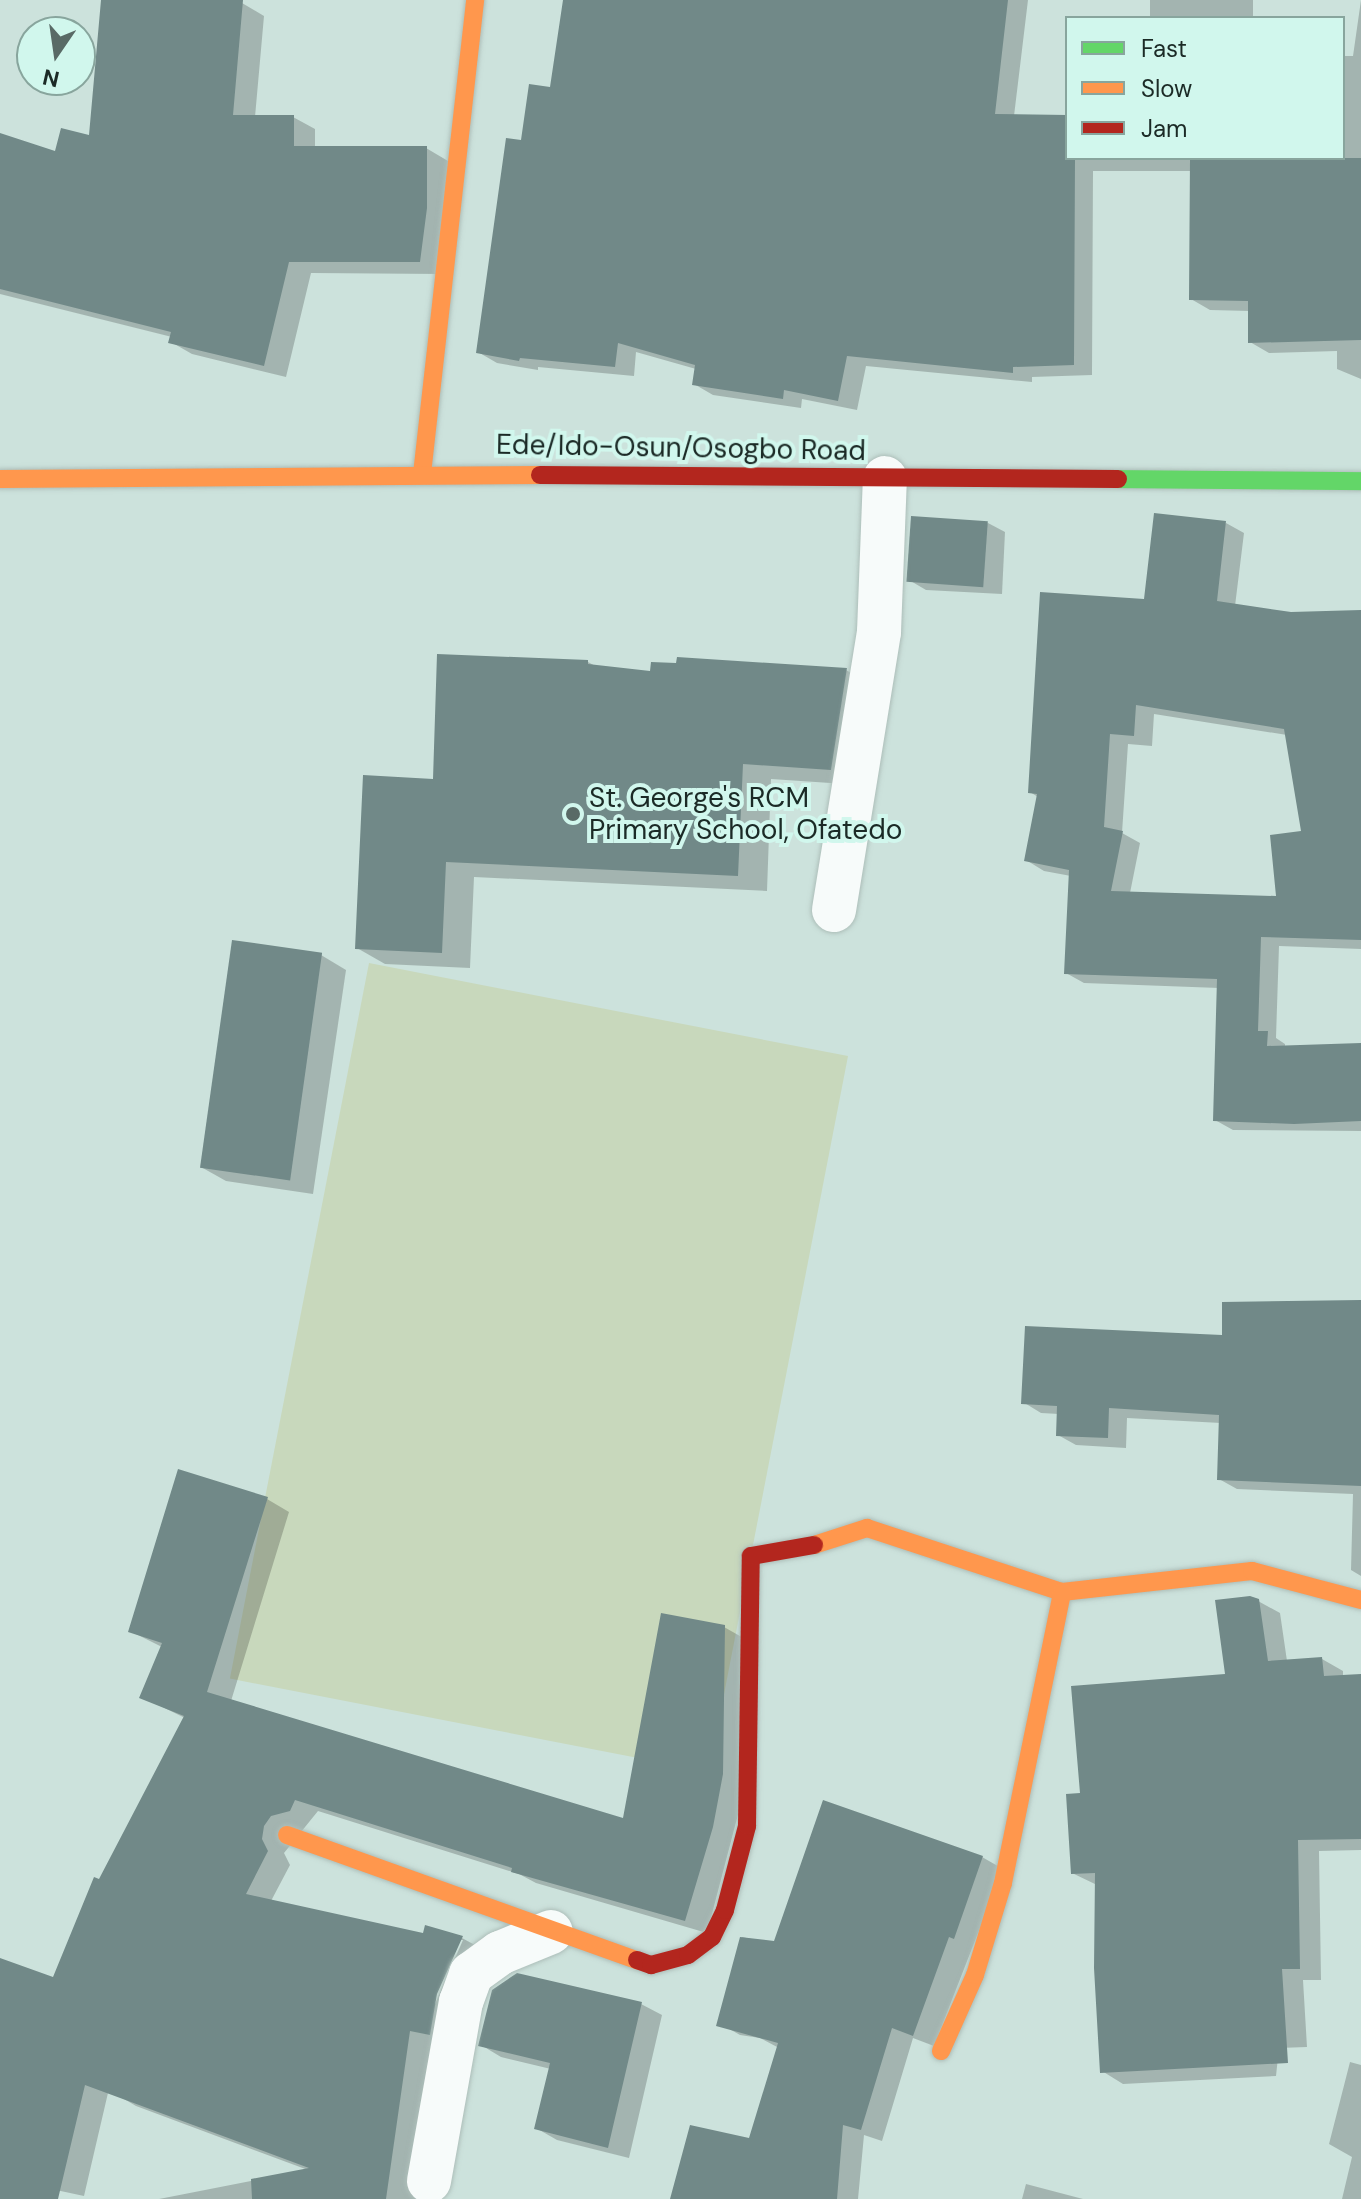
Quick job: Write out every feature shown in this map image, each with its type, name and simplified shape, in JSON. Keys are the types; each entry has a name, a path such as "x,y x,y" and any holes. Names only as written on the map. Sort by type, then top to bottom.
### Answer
{"street":[{"path":"422,474 475,0"},
{"name":"Ede/Ido-Osun/Osogbo Road","path":"0,479 422,474 1361,481"},
{"path":"834,910 879,632 885,478"},
{"path":"287,1835 551,1932 651,1965 688,1955 712,1937 725,1910 747,1826 751,1556 827,1543 867,1528 1062,1592 1252,1571 1361,1600"},
{"path":"941,2051 975,1975 1003,1883 1062,1592"},
{"path":"429,2181 461,2002 471,1974 500,1953 551,1932"}],"green space":[{"path":"369,963 848,1056 709,1772 230,1679"}],"building":[{"path":"101,0 243,0 233,115 294,115 294,146 427,146 427,208 420,262 289,262 264,366 168,343 171,332 0,289 0,133 55,151 61,128 89,135 92,96 96,96"},
{"path":"563,0 1008,0 995,114 1065,115 1065,160 1075,160 1074,365 1013,367 1013,373 847,356 838,401 784,390 783,399 692,385 695,365 618,343 615,367 520,358 519,361 476,353 506,138 521,140 529,84 550,87"},
{"path":"1361,158 1361,340 1248,343 1248,301 1189,300 1190,160"},
{"path":"1154,513 1226,521 1217,601 1291,612 1361,610 1361,940 1261,937 1258,1031 1268,1031 1267,1046 1361,1043 1361,1121 1294,1124 1213,1121 1217,979 1064,974 1069,870 1024,861 1037,794 1028,793 1040,592 1144,599","holes":["1136,705 1284,729 1301,831 1270,835 1276,896 1111,891 1123,831 1104,827 1110,734 1134,736"]},
{"path":"911,516 988,521 983,587 906,582"},
{"path":"437,654 588,660 588,664 650,671 651,662 676,663 677,657 847,668 831,770 743,764 738,876 446,862 442,953 355,949 363,775 433,779"},
{"path":"232,940 322,953 290,1180 200,1168"},
{"path":"1361,1300 1361,1486 1217,1480 1219,1415 1109,1408 1108,1438 1056,1436 1057,1406 1021,1404 1025,1326 1222,1335 1222,1302"},
{"path":"178,1469 268,1497 207,1692 623,1818 661,1613 725,1625 723,1774 713,1827 685,1921 511,1872 512,1868 295,1800 290,1811 271,1816 264,1826 262,1839 268,1851 246,1894 423,1933 425,1925 463,1936 437,1994 430,2035 410,2031 386,2199 252,2199 251,2179 309,2168 85,2085 58,2199 0,2199 0,1958 53,1977 94,1877 99,1879 184,1716 139,1698 162,1643 128,1632"},
{"path":"1250,1596 1259,1599 1268,1661 1322,1657 1324,1676 1361,1674 1361,1839 1298,1840 1300,1969 1282,1969 1288,2063 1100,2073 1094,1968 1095,1873 1071,1874 1066,1794 1080,1793 1071,1686 1225,1674 1215,1600"},
{"path":"823,1800 983,1856 954,1939 949,1937 913,2036 892,2028 861,2130 843,2125 837,2199 670,2199 690,2125 749,2138 778,2043 716,2026 740,1937 774,1941"},
{"path":"517,1973 642,2002 608,2148 534,2129 550,2063 478,2046 492,1990"}],"traffic: fast":[{"path":"1118,479 1361,481"}],"traffic: slow":[{"path":"422,474 475,0"},
{"path":"0,479 540,475"},
{"path":"814,1545 867,1528 1062,1592 1252,1571 1361,1600"},
{"path":"941,2051 975,1975 1003,1883 1062,1592"},
{"path":"287,1835 637,1960"}],"traffic: jam":[{"path":"540,475 1118,479"},
{"path":"637,1960 651,1965 688,1955 712,1937 725,1910 747,1826 751,1556 814,1545"}],"place":[{"name":"St. George's RCM Primary School, Ofatedo","path":"573,814"}]}
